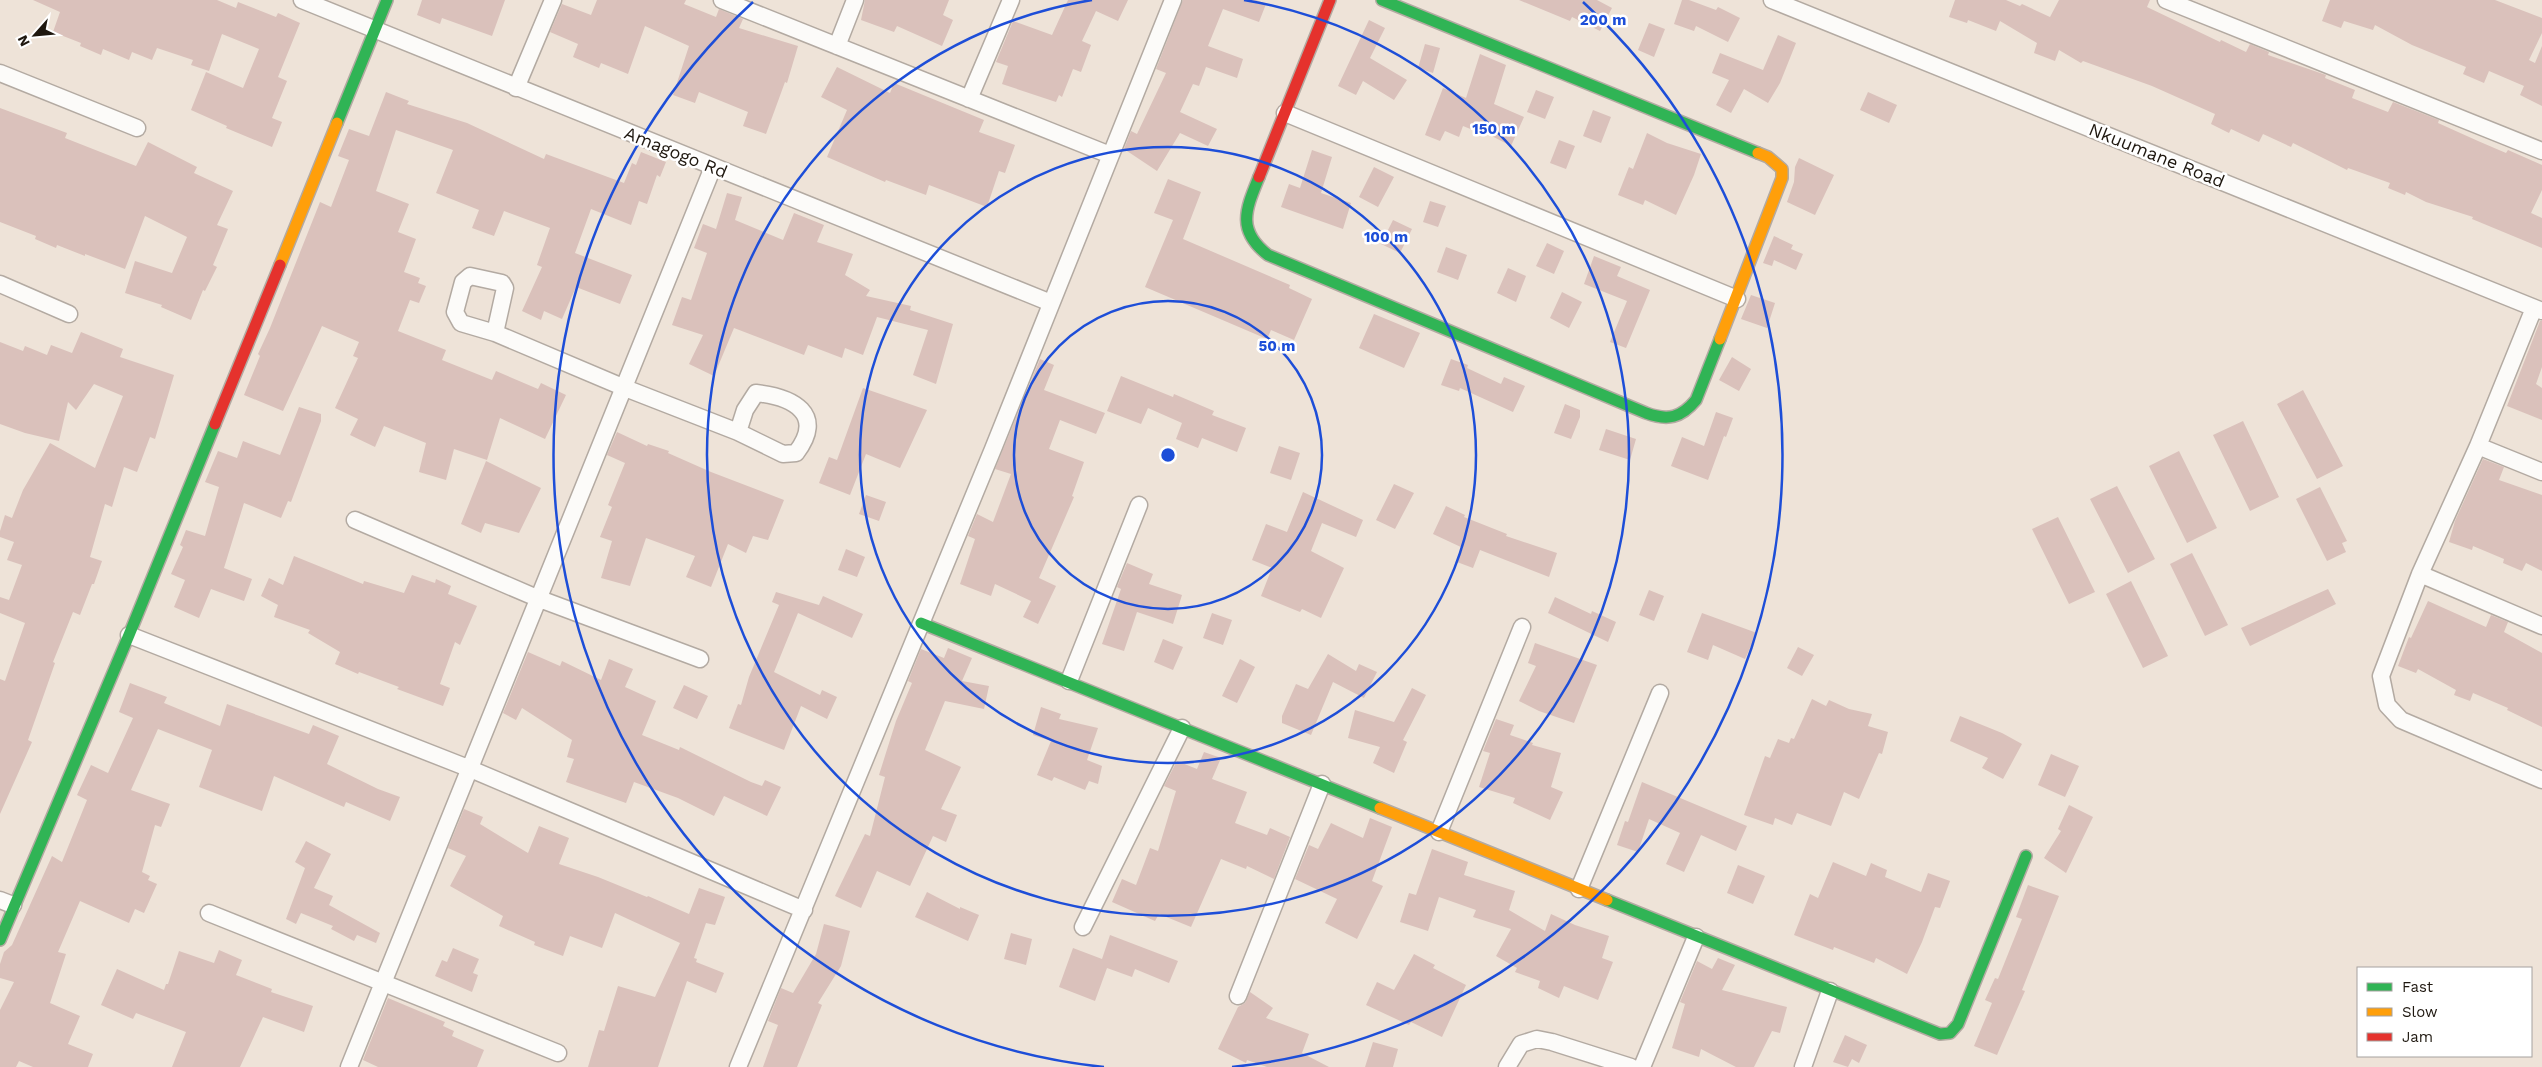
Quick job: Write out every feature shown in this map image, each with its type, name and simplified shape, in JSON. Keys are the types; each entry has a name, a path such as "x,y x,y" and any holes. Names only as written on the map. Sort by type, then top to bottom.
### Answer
{"street":[{"name":"Amagogo Rd","path":"302,0 1051,303"},
{"path":"0,940 6,902 129,635 388,0"},
{"path":"516,88 553,0"},
{"path":"722,0 1110,155"},
{"path":"837,46 855,0"},
{"path":"970,99 1011,0"},
{"path":"738,1067 804,910 1173,0"},
{"path":"1330,0 1246,209 1246,224 1250,238 1258,248 1268,255 1646,414 1662,419 1670,419 1677,418 1689,410 1696,400 1737,299 1782,178 1782,169 1768,157 1382,0"},
{"name":"Nkuumane Road","path":"1772,0 2538,309"},
{"path":"2166,0 2542,151"},
{"path":"0,73 137,128"},
{"path":"1285,113 1737,299"},
{"path":"349,1067 468,768 625,388 713,167"},
{"path":"0,284 69,314"},
{"path":"2538,309 2420,574 2380,676 2388,705 2401,720 2542,780"},
{"path":"496,333 625,388 738,432 783,454 796,453 802,444 808,421 805,412 796,404 770,394 756,393 745,410 738,432"},
{"path":"2478,446 2542,472"},
{"path":"1070,681 1139,505"},
{"path":"355,520 537,598 700,659"},
{"path":"2420,574 2542,626"},
{"path":"921,623 1070,681 1696,937 1940,1034 1950,1033 1958,1024 2026,856"},
{"path":"1439,832 1522,627"},
{"path":"129,635 468,768 804,910"},
{"path":"1579,889 1660,693"},
{"path":"1083,927 1182,728"},
{"path":"1238,996 1322,784"},
{"path":"209,913 558,1053"},
{"path":"1642,1067 1696,937"},
{"path":"1803,1067 1830,991"},
{"path":"1507,1067 1521,1044 1537,1039 1631,1067"}],"building":[{"path":"33,0 217,0 236,8 238,2 276,17 278,13 300,23 278,77 287,81 272,118 282,122 272,147 226,128 227,126 191,110 206,72 243,88 259,49 222,34 209,71 191,65 193,60 157,48 152,60 132,52 129,60 103,49 101,55 80,46 81,43 53,32 60,12"},
{"path":"422,0 505,0 492,36 442,18 440,24 417,15"},
{"path":"597,0 686,0 684,4 716,17 719,9 743,19 739,28 798,46 787,83 785,82 766,134 743,126 748,112 699,92 695,103 673,95 689,46 645,26 628,74 601,63 599,68 573,57 578,44 550,32 562,4 591,15"},
{"path":"865,0 949,0 943,15 953,20 942,46 897,26 894,32 861,20"},
{"path":"1068,0 1128,0 1118,21 1096,11 1082,41 1091,45 1081,72 1073,69 1062,97 1059,95 1056,102 1002,84 1008,66 996,62 1013,21 1052,35"},
{"path":"1183,0 1256,0 1266,4 1259,22 1223,9 1208,46 1243,59 1237,78 1206,67 1199,86 1193,84 1180,112 1217,129 1208,146 1180,133 1157,171 1124,149 1131,131 1137,134 1166,73 1156,69"},
{"path":"1519,0 1597,0 1612,8 1600,31 1572,17 1570,21"},
{"path":"1682,0 1689,0 1716,10 1718,7 1740,18 1728,42 1696,26 1694,31 1674,24"},
{"path":"1955,0 2006,0 2020,6 2022,4 2050,17 2059,0 2150,0 2147,7 2220,42 2221,40 2246,52 2250,44 2269,52 2268,55 2326,75 2325,78 2355,90 2352,98 2388,112 2393,102 2439,120 2438,123 2478,141 2506,153 2508,150 2542,165 2542,190 2531,213 2542,218 2542,248 2472,219 2473,217 2426,202 2406,192 2405,195 2388,188 2390,183 2348,168 2347,170 2293,143 2291,147 2263,134 2259,142 2231,129 2229,133 2211,124 2215,114 2152,86 2083,61 2081,63 2059,50 2055,61 2034,53 2037,43 2000,21 1996,31 1968,20 1967,23 1949,17"},
{"path":"2330,0 2495,0 2542,18 2542,33 2529,60 2535,63 2542,46 2542,106 2520,95 2524,86 2489,71 2484,83 2463,74 2466,67 2412,45 2375,25 2373,30 2344,21 2341,28 2322,21"},
{"path":"1369,20 1385,28 1370,58 1407,80 1394,100 1363,81 1356,95 1338,86"},
{"path":"1649,23 1665,29 1654,57 1638,50"},
{"path":"1778,35 1796,43 1780,83 1768,103 1744,89 1731,113 1716,105 1729,80 1712,73 1720,53 1763,70"},
{"path":"1425,44 1440,48 1433,73 1418,68"},
{"path":"1480,54 1506,65 1494,104 1524,117 1511,146 1486,133 1485,135 1463,126 1459,137 1445,131 1440,141 1425,135 1443,88 1466,98"},
{"path":"837,67 890,93 894,83 984,120 979,132 1015,145 1005,173 999,171 987,207 929,185 926,195 886,180 885,182 827,157 847,110 821,97"},
{"path":"1536,90 1554,97 1545,119 1527,112"},
{"path":"386,92 409,101 407,104 467,123 544,159 546,154 624,183 632,163 636,165 641,152 666,162 660,177 657,175 647,204 639,201 631,225 591,209 575,253 632,275 620,304 576,287 562,319 544,311 541,320 522,311 542,267 537,265 550,228 504,211 494,236 472,228 479,210 436,193 453,150 396,130 376,191 409,204 398,232 416,239 404,272 420,278 418,283 426,286 419,303 410,300 398,331 446,350 442,360 492,380 496,371 538,389 541,383 566,395 545,439 500,418 487,460 454,449 446,480 419,472 426,443 384,426 375,447 350,435 358,419 335,408 358,358 353,356 359,342 322,326 283,411 244,395 260,356 258,354 320,202 331,207 349,160 338,156 349,129 369,136"},
{"path":"1868,92 1897,105 1889,123 1860,110"},
{"path":"0,108 67,133 65,138 136,166 148,142 197,167 194,173 233,191 217,225 228,229 213,265 217,267 205,291 203,290 191,320 161,307 162,305 125,293 135,261 172,273 187,237 145,216 125,269 57,245 56,248 35,239 36,236 0,222"},
{"path":"1593,110 1611,117 1601,143 1583,136"},
{"path":"1647,133 1667,143 1701,154 1676,215 1645,200 1643,205 1618,195 1629,167 1633,169"},
{"path":"1559,140 1575,146 1566,169 1550,163"},
{"path":"1312,150 1332,157 1321,193 1351,203 1343,229 1281,207 1289,184 1300,188"},
{"path":"1799,158 1834,175 1815,215 1787,202"},
{"path":"1374,167 1394,177 1378,207 1359,197"},
{"path":"1168,179 1201,192 1183,239 1290,285 1289,288 1312,299 1294,340 1271,330 1267,339 1145,287 1173,220 1154,213"},
{"path":"727,193 742,197 735,220 783,240 794,213 824,225 817,242 853,254 845,275 870,290 866,296 911,306 910,310 953,324 936,384 913,375 928,330 877,317 863,355 845,348 842,358 808,345 804,355 734,328 714,376 689,364 703,335 672,325 682,297 691,300 707,253 694,248 703,224 716,229"},
{"path":"1430,201 1446,206 1438,227 1423,222"},
{"path":"1393,220 1412,229 1400,253 1381,244"},
{"path":"1774,236 1793,245 1791,249 1803,254 1796,270 1774,260 1772,266 1763,263"},
{"path":"1547,243 1564,251 1554,274 1536,266"},
{"path":"1446,247 1467,255 1458,280 1437,272"},
{"path":"1594,256 1621,267 1617,276 1650,290 1626,348 1610,342 1627,301 1584,284"},
{"path":"1508,268 1526,276 1516,302 1497,293"},
{"path":"1562,292 1582,302 1569,328 1550,318"},
{"path":"1751,295 1775,303 1767,328 1741,319"},
{"path":"1374,314 1420,333 1404,368 1359,348"},
{"path":"2540,321 2542,321 2542,367 2536,384 2542,388 2542,420 2507,406"},
{"path":"81,332 123,349 120,357 174,375 155,439 150,437 137,472 124,467 112,507 105,504 90,557 102,561 80,615 73,612 53,662 55,663 28,740 32,742 0,814 0,679 5,681 25,623 0,613 0,597 9,600 22,565 7,560 14,542 0,537 0,531 5,515 12,518 23,490 50,443 95,468 123,396 94,384 76,410 68,402 59,441 25,433 0,424 0,342 23,351 25,346 47,355 51,345 72,353"},
{"path":"1732,357 1751,369 1739,391 1719,380"},
{"path":"1040,359 1054,365 1044,390 1105,413 1096,434 1060,420 1049,449 1084,462 1072,496 1074,497 1039,578 1056,586 1038,624 1023,617 1031,601 995,584 991,596 960,584 975,539 968,536 977,514 993,522 1011,474 995,469"},
{"path":"1451,359 1468,365 1467,368 1501,384 1504,377 1525,386 1513,412 1460,388 1459,391 1441,385"},
{"path":"1121,376 1173,397 1174,394 1214,411 1212,415 1246,428 1237,452 1202,438 1198,448 1176,439 1182,423 1148,408 1141,424 1107,411"},
{"path":"863,388 927,410 900,468 866,454 850,495 819,483 829,457 837,460"},
{"path":"2303,390 2343,466 2317,479 2277,404"},
{"path":"1565,404 1580,410 1580,417 1571,439 1554,433"},
{"path":"299,407 321,414 321,421 291,502 288,501 281,518 244,503 224,568 252,579 244,601 211,589 199,618 174,607 185,580 171,574 183,547 180,545 186,530 205,536 219,487 205,482 218,451 237,458 243,441 280,455"},
{"path":"1716,412 1733,418 1726,437 1724,436 1708,480 1671,466 1682,437 1704,446"},
{"path":"2243,421 2279,497 2250,511 2213,435"},
{"path":"1606,429 1636,439 1630,460 1599,450"},
{"path":"617,432 647,446 648,444 669,451 668,453 711,472 784,500 768,540 753,536 746,553 728,544 711,587 686,577 695,556 646,538 630,586 601,578 612,541 600,537 612,507 608,505 625,463 607,455"},
{"path":"1279,446 1300,453 1291,480 1270,473"},
{"path":"2179,451 2217,528 2187,543 2149,466"},
{"path":"2483,459 2504,467 2499,480 2542,495 2542,571 2526,563 2522,571 2503,563 2504,559 2473,546 2472,550 2449,542 2455,521"},
{"path":"486,461 541,488 519,533 485,523 481,533 461,524"},
{"path":"1394,484 1414,493 1395,529 1376,520"},
{"path":"2117,486 2155,559 2128,573 2090,499"},
{"path":"2320,487 2347,541 2342,543 2346,552 2327,561 2296,499"},
{"path":"1303,492 1363,520 1356,537 1322,523 1311,551 1344,568 1321,618 1302,609 1300,612 1261,596 1272,568 1252,560 1266,524 1287,532"},
{"path":"866,495 886,502 879,521 859,514"},
{"path":"1446,506 1465,515 1464,517 1507,534 1506,536 1557,553 1549,577 1480,550 1473,568 1457,562 1463,548 1433,534"},
{"path":"2058,517 2095,592 2069,604 2032,529"},
{"path":"846,549 865,557 857,577 838,570"},
{"path":"2192,553 2228,625 2205,636 2170,564"},
{"path":"294,556 363,584 364,581 404,593 412,575 435,583 436,579 451,586 448,594 477,606 460,645 455,642 440,684 450,688 443,706 397,689 399,687 359,672 358,674 335,664 340,652 308,633 310,630 274,617 278,605 261,596 269,578 283,585"},
{"path":"1127,563 1153,574 1149,584 1182,595 1173,624 1137,612 1124,651 1102,644 1121,589 1117,587"},
{"path":"2131,581 2168,656 2143,668 2106,594"},
{"path":"2328,589 2336,604 2250,646 2241,628"},
{"path":"1649,590 1664,596 1654,621 1639,615"},
{"path":"776,592 819,605 823,596 863,614 852,638 798,613 774,672 820,695 822,690 837,697 827,719 801,706 784,750 729,728 738,704 741,705 749,677 779,605 772,602"},
{"path":"1555,597 1591,614 1592,611 1616,622 1608,642 1548,613"},
{"path":"2428,601 2486,627 2491,615 2508,622 2504,632 2542,653 2542,727 2507,710 2508,708 2473,693 2470,701 2454,695 2456,690 2418,669 2416,673 2398,666 2409,637 2411,638"},
{"path":"1212,613 1232,620 1223,645 1203,638"},
{"path":"1702,613 1757,633 1745,659 1713,645 1708,660 1687,652"},
{"path":"1163,639 1183,647 1173,670 1154,662"},
{"path":"1535,643 1597,665 1574,723 1539,711 1519,701 1536,666 1528,663"},
{"path":"1798,647 1814,655 1802,676 1787,668"},
{"path":"948,648 972,658 962,681 989,686 984,709 945,701 925,750 961,767 941,809 957,815 946,842 933,836 910,886 877,871 861,908 835,896 865,834 870,836 885,777 879,775 896,721 912,683 908,681 921,649 944,658"},
{"path":"528,652 560,666 562,661 601,680 609,659 633,669 625,687 656,701 642,735 679,750 680,747 751,782 762,786 765,780 781,787 767,816 724,796 714,816 678,798 634,782 626,803 566,782 574,759 567,757 572,740 522,708 516,720 503,713"},
{"path":"1328,654 1356,671 1359,664 1377,672 1364,698 1333,682 1311,735 1282,723 1282,716 1296,684 1308,689"},
{"path":"1240,659 1255,667 1237,703 1222,696"},
{"path":"130,683 167,697 164,703 220,726 227,704 309,734 313,725 339,736 327,764 378,789 400,797 390,821 346,802 344,807 274,776 262,811 199,787 212,750 158,729 131,790 170,804 161,827 155,825 142,872 150,876 148,880 157,884 144,913 135,909 129,923 80,901 58,952 66,954 50,1003 80,1016 68,1044 93,1054 88,1067 33,1067 19,1061 16,1067 0,1067 0,1010 14,982 0,978 0,964 4,952 12,945 52,856 62,862 87,800 77,795 91,765 108,773 133,718 119,712"},
{"path":"684,685 708,696 697,719 673,708"},
{"path":"1412,688 1426,695 1403,740 1407,742 1394,773 1373,763 1380,747 1348,738 1355,710 1394,722"},
{"path":"1812,699 1826,706 1829,700 1849,709 1872,714 1868,726 1888,732 1882,754 1879,753 1859,799 1844,792 1831,826 1797,813 1792,825 1775,818 1773,825 1744,815 1765,756 1770,758 1778,739 1789,743 1791,738 1794,739"},
{"path":"1041,707 1061,714 1059,719 1098,728 1087,760 1102,766 1098,784 1089,781 1085,790 1054,777 1052,781 1037,775 1051,741 1033,735"},
{"path":"1960,716 2002,733 2022,744 2003,779 1982,768 1988,758 1950,741"},
{"path":"1496,719 1514,725 1510,735 1533,743 1532,745 1561,753 1551,787 1563,792 1550,820 1513,803 1515,798 1479,787 1490,753 1483,751"},
{"path":"1204,752 1221,758 1212,779 1247,792 1235,823 1267,835 1270,828 1290,837 1274,879 1247,866 1246,869 1221,859 1191,927 1159,914 1155,921 1112,902 1122,879 1136,885 1150,848 1158,851 1176,791 1164,786 1177,761 1197,769"},
{"path":"2051,754 2079,766 2065,797 2038,785"},
{"path":"1642,782 1747,826 1736,851 1701,835 1684,872 1666,864 1680,833 1649,819 1638,852 1617,845 1625,821 1628,822"},
{"path":"2069,805 2093,817 2066,873 2044,858 2061,831 2058,829"},
{"path":"464,809 483,817 480,824 528,853 539,826 569,838 559,864 648,896 689,914 699,888 725,897 715,925 706,923 694,958 697,959 696,962 724,973 716,993 687,981 658,1067 588,1067 599,1030 604,1031 618,986 655,997 680,943 615,913 602,948 570,936 563,956 534,945 535,942 499,926 503,916 450,886 466,856 448,848"},
{"path":"1370,818 1392,827 1372,881 1383,886 1357,939 1325,923 1337,899 1295,879 1309,845 1318,849 1331,823 1363,838"},
{"path":"306,841 331,854 314,888 333,896 329,905 380,933 376,943 357,935 354,941 331,929 333,926 301,913 296,924 286,919 305,868 295,862"},
{"path":"1432,849 1468,862 1464,875 1515,891 1509,910 1545,931 1551,914 1575,925 1609,936 1602,958 1613,962 1598,1000 1564,986 1559,998 1538,988 1540,981 1515,972 1517,968 1496,956 1511,929 1473,917 1476,910 1439,897 1428,931 1400,922 1409,893 1416,895"},
{"path":"1833,862 1866,876 1871,863 1887,870 1885,877 1921,892 1928,873 1950,881 1940,908 1935,907 1922,942 1907,974 1876,958 1874,963 1834,947 1833,950 1794,935 1810,894 1818,898"},
{"path":"1738,865 1765,876 1753,904 1727,893"},
{"path":"2028,885 2059,896 2022,990 2025,991 1997,1055 1974,1046 1992,1003 1985,1000 1995,978 1998,979 2022,919 2016,917"},
{"path":"927,892 960,909 960,907 979,915 968,941 915,917"},
{"path":"824,924 850,931 841,966 818,1003 822,1005 797,1067 763,1067 778,1025 768,1021 781,988 793,993 816,954"},
{"path":"1011,933 1032,939 1026,965 1004,959"},
{"path":"1110,935 1178,961 1169,983 1135,969 1132,977 1107,968 1095,1001 1059,987 1073,948 1102,959"},
{"path":"453,948 479,959 473,973 478,975 472,992 435,976 442,960 447,962"},
{"path":"219,950 242,960 236,975 272,989 271,992 313,1006 304,1032 263,1017 240,1067 172,1067 186,1032 136,1013 133,1019 101,1005 117,969 164,990 166,984 168,984 179,951 214,963"},
{"path":"1414,954 1435,965 1433,968 1466,985 1442,1037 1411,1022 1409,1025 1366,1005 1377,982 1394,990"},
{"path":"1718,958 1735,965 1722,990 1787,1007 1780,1033 1772,1031 1754,1067 1736,1067 1701,1049 1699,1057 1672,1048 1685,1004 1680,1002 1697,961 1712,969"},
{"path":"1250,992 1273,1008 1266,1018 1309,1034 1302,1053 1329,1067 1267,1067 1247,1060 1246,1063 1218,1049 1238,1007 1245,1003"},
{"path":"388,998 445,1022 443,1026 454,1031 452,1036 484,1050 477,1067 378,1067 363,1060"},
{"path":"1845,1035 1867,1045 1859,1063 1852,1059 1848,1067 1833,1062"},
{"path":"1373,1042 1398,1049 1393,1067 1365,1067"}],"traffic: fast":[{"path":"337,123 387,0"},
{"path":"1382,0 1758,153"},
{"path":"1259,177 1250,199 1247,219 1248,228 1251,237 1268,255 1646,413 1668,417 1685,411 1696,400 1720,339"},
{"path":"0,940 129,635 215,424"},
{"path":"921,623 1380,808"},
{"path":"1607,900 1940,1034 1950,1033 1958,1024 2026,856"}],"traffic: slow":[{"path":"280,265 337,123"},
{"path":"1720,339 1782,178 1782,169 1768,157 1758,153"},
{"path":"1380,808 1607,900"}],"traffic: jam":[{"path":"1259,177 1330,0"},
{"path":"215,424 280,265"}]}
